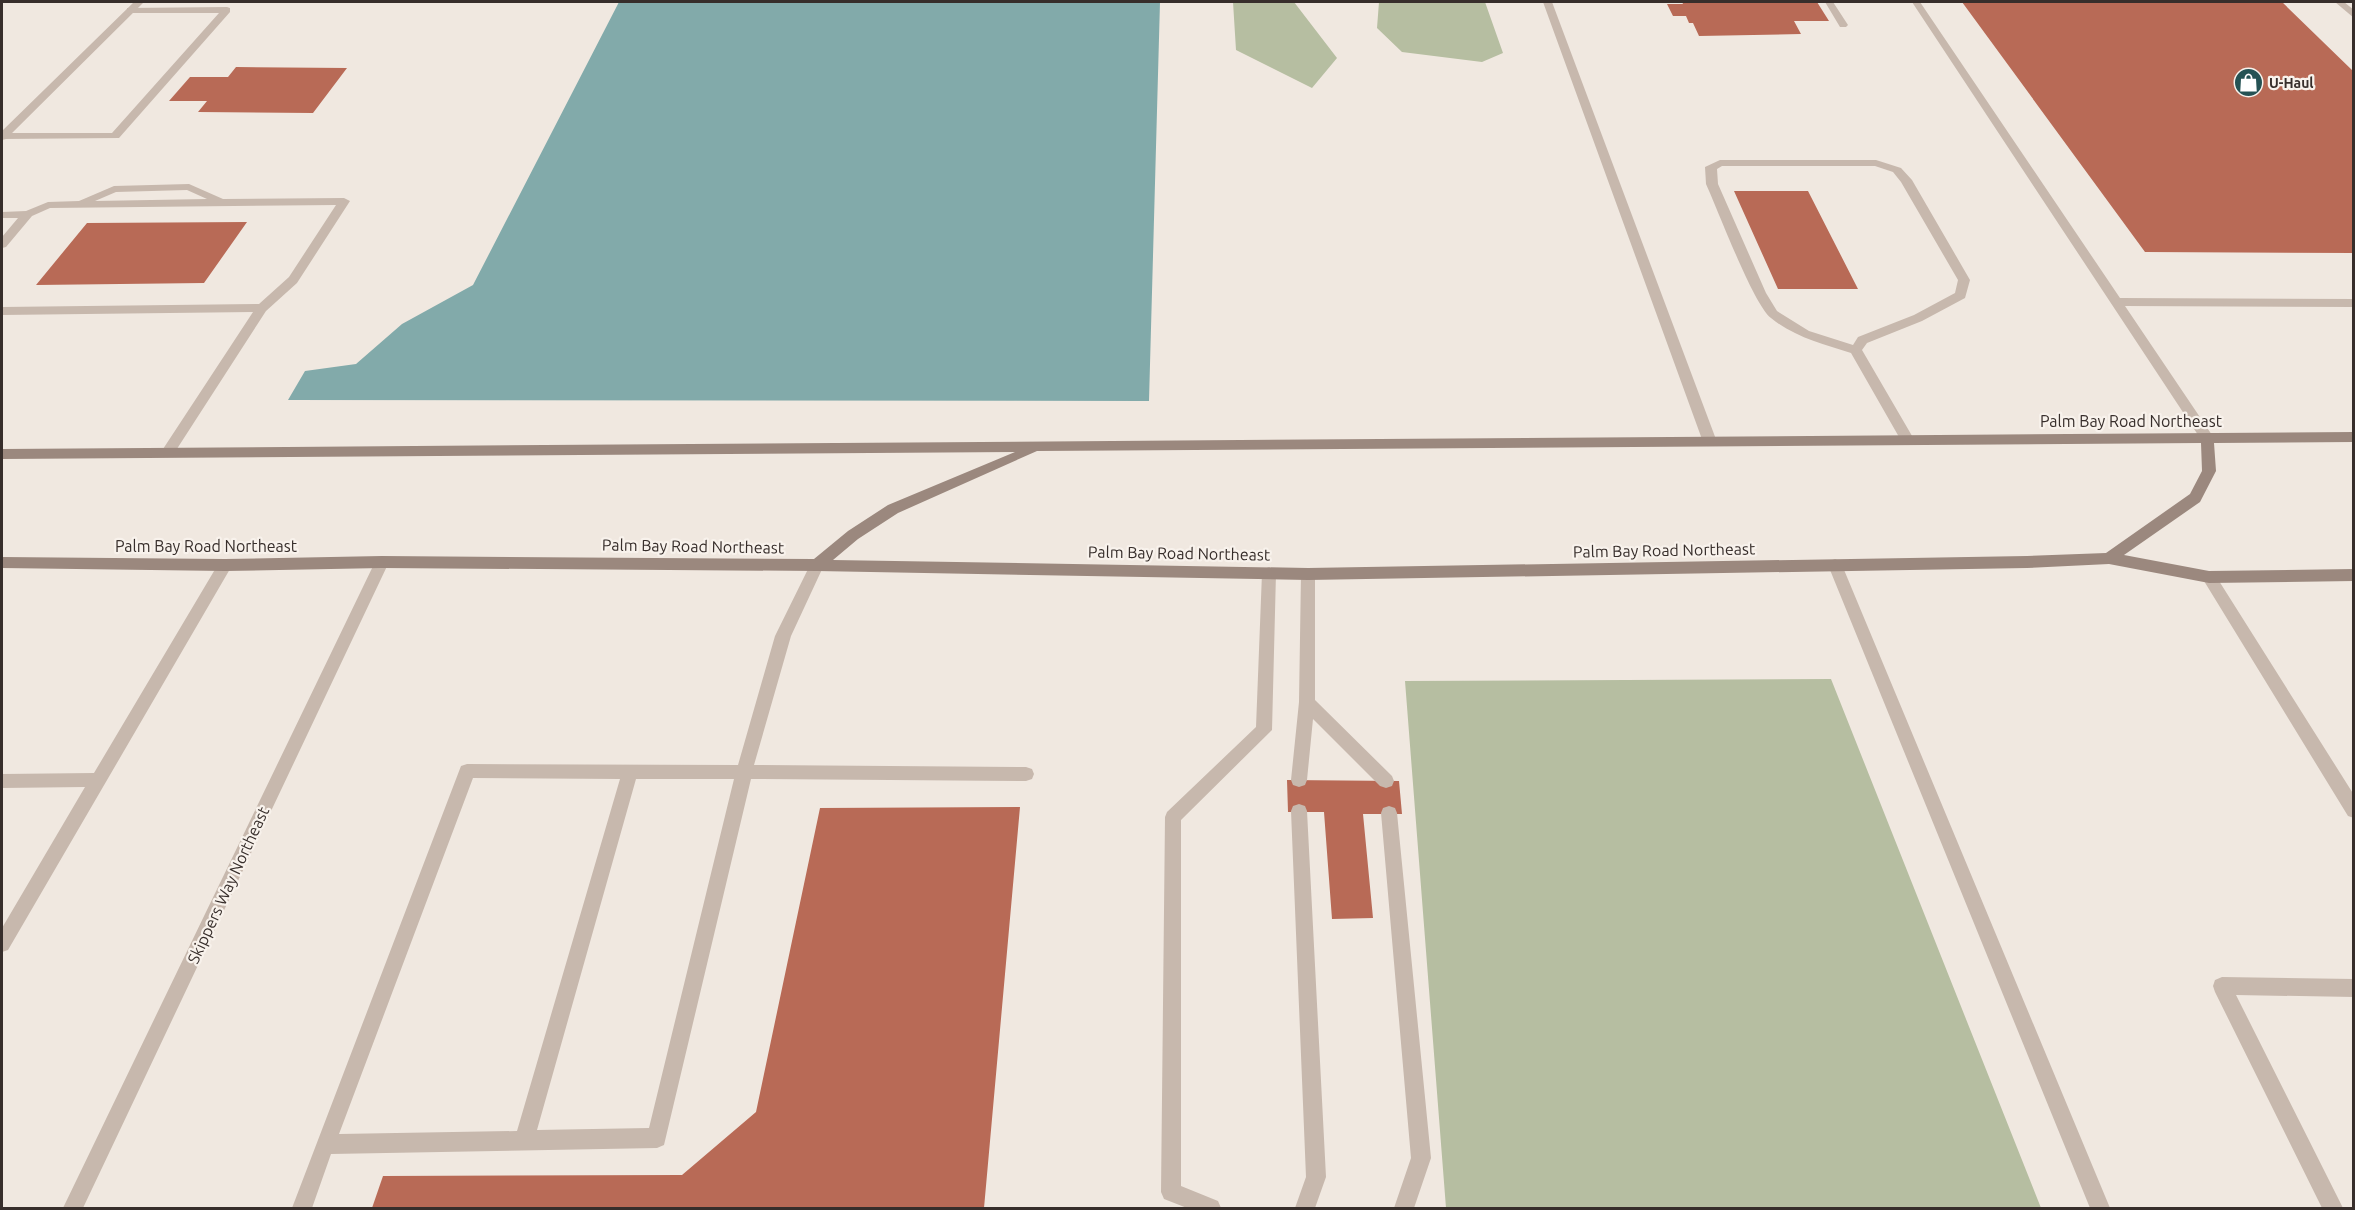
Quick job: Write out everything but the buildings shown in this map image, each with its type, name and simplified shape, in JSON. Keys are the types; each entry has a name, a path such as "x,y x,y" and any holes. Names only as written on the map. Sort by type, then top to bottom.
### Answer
{"main road":[{"name":"Palm Bay Road Northeast","path":"2,454 2354,437"},
{"path":"2109,558 2194,498 2209,471 2207,438"},
{"path":"817,565 854,535 893,509 1036,448"},
{"name":"Palm Bay Road Northeast","path":"2,563 225,565 382,562 817,565 1308,574 2027,562 2109,558 2209,576 2354,574"}],"street":[{"path":"2,136 139,2"},
{"path":"1547,2 1710,442"},
{"path":"1829,2 1843,25"},
{"path":"1916,2 2207,438"},
{"path":"2339,2 2354,15"},
{"path":"2,136 115,136 227,10 130,10"},
{"path":"1856,350 1862,340 1918,318 1961,295 1964,280 1905,180 1897,170 1876,163 1720,163 1711,167 1712,184 1760,293 1773,314 1804,334 1856,350 1908,441"},
{"path":"2,215 28,214 48,205 344,201 293,280 262,308 168,452"},
{"path":"2,244 28,214"},
{"path":"2116,302 2354,303"},
{"path":"2,311 262,308"},
{"name":"Skippers Way Northeast","path":"74,1209 382,562"},
{"path":"2,945 225,565"},
{"path":"325,1144 657,1138 744,772 783,636 817,565"},
{"path":"1835,565 2100,1209"},
{"path":"1211,1209 1171,1192 1173,817 1264,730 1269,573"},
{"path":"1299,780 1307,702 1308,574"},
{"path":"2209,576 2354,811"},
{"path":"1307,702 1386,781"},
{"path":"302,1209 466,771 1026,774"},
{"path":"524,1141 630,771"},
{"path":"2,781 100,780"},
{"path":"1299,811 1316,1177 1305,1209"},
{"path":"1389,813 1421,1158 1404,1209"},
{"path":"2333,1209 2222,986 2354,988"}],"green space":[{"path":"1233,2 1294,2 1337,58 1312,88 1236,50"},
{"path":"1379,2 1485,2 1503,53 1482,62 1402,52 1377,28"},
{"path":"1831,679 2041,1208 1446,1208 1405,681"}],"water":[{"path":"619,2 1160,2 1149,401 288,400 305,371 356,364 402,324 473,285"}],"place":[{"name":"U-Haul","path":"2248,83"}]}
